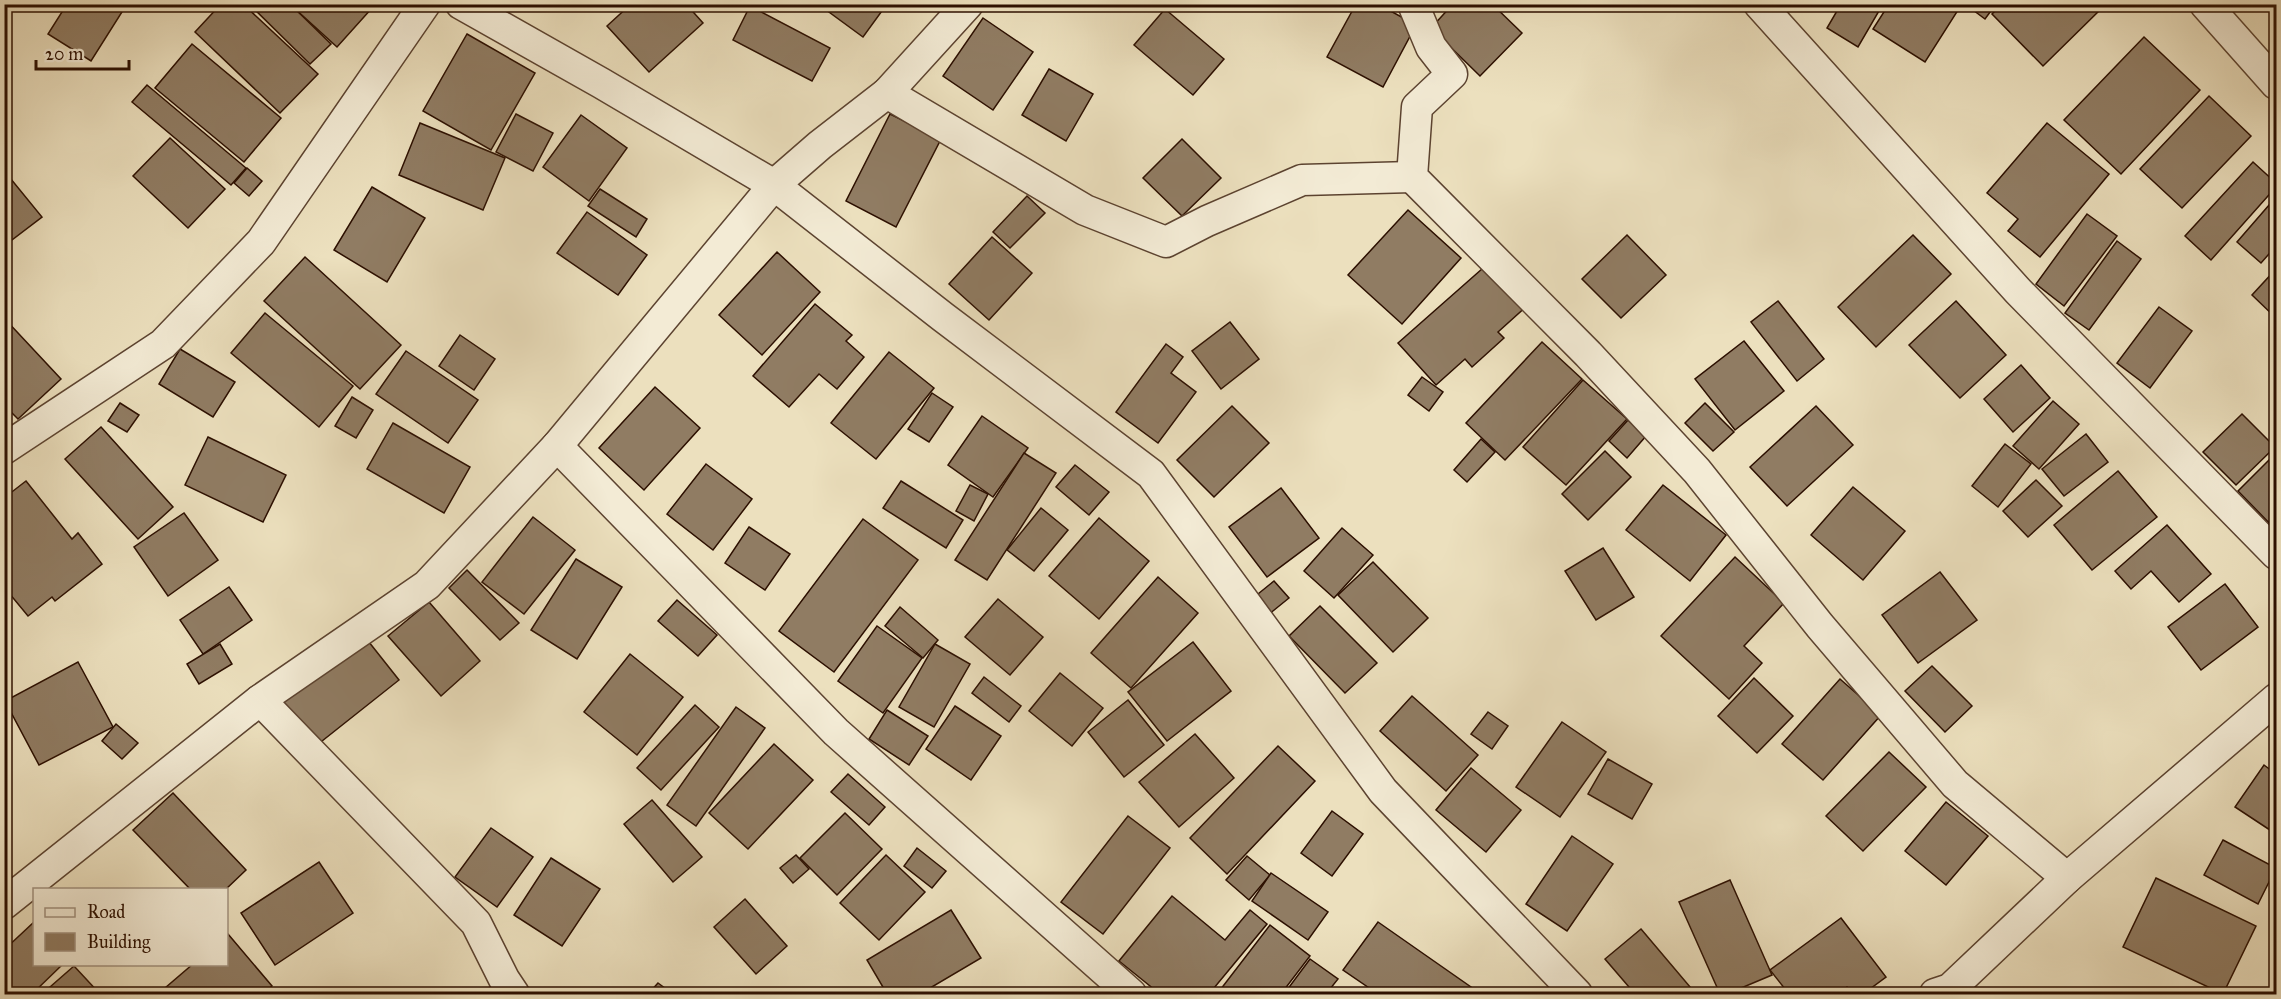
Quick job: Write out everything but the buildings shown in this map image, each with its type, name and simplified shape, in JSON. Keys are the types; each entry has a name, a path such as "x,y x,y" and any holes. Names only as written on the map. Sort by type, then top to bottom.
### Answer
{"street":[{"path":"4,449 163,344 261,242 425,4"},
{"path":"461,4 774,185 943,317 1151,474 1383,791 1577,994"},
{"path":"4,904 260,700 427,585 557,446 774,185 820,145 887,93 968,4"},
{"path":"1412,177 1416,107 1452,74 1431,47 1413,4"},
{"path":"1759,4 2018,291 2277,554"},
{"path":"2205,4 2274,77"},
{"path":"887,93 1085,210 1166,242 1207,221 1302,180 1412,177 1588,354 1697,471 1820,626 1955,784 2067,878"},
{"path":"557,446 836,732 1131,994"},
{"path":"1948,993 2067,878 2277,699"},
{"path":"260,700 476,923 514,994"}]}
